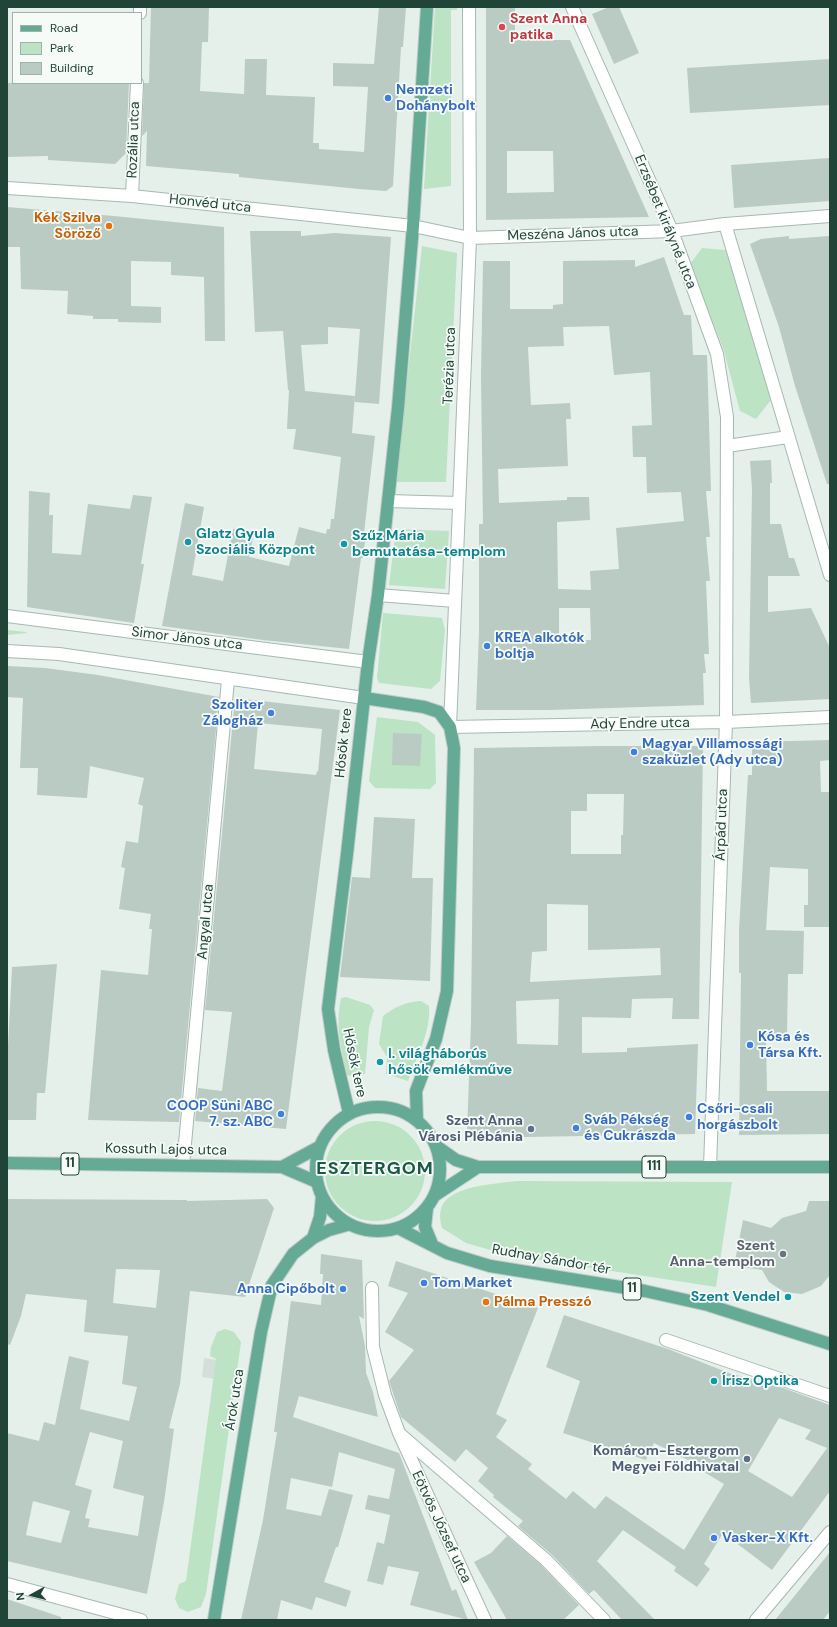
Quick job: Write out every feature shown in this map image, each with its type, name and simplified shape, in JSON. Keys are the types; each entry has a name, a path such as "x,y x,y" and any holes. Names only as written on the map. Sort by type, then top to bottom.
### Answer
{"main road":[{"path":"364,698 378,595 388,501 413,226 427,7"},
{"name":"Hősök tere","path":"349,1113 335,1057 328,1009 348,854 364,698 424,707 439,712 450,726"},
{"path":"417,1120 416,1091 436,1039 447,991 454,748 450,726"},
{"path":"384,1107 401,1111 417,1120 428,1132 436,1146 440,1162 440,1174 434,1196 427,1208 414,1220 398,1228 384,1231 370,1231 347,1225 331,1210 322,1196 316,1182 316,1164 320,1147 326,1133 349,1113 366,1108 384,1107"},
{"name":"111","path":"436,1146 456,1160 478,1167 830,1167"},
{"name":"Kossuth Lajos utca","path":"7,1163 282,1167 320,1147"},
{"name":"11","path":"282,1167 316,1182"},
{"path":"434,1196 478,1167"},
{"path":"313,1238 320,1217 322,1196"},
{"path":"427,1208 425,1226 432,1244"},
{"name":"Árok utca","path":"214,1620 261,1332 272,1285 293,1254 313,1238 329,1230 347,1225"},
{"name":"Rudnay Sándor tér","path":"398,1228 447,1253 490,1266 645,1291 708,1305 830,1344"}],"street":[{"name":"Terézia utca","path":"450,726 470,238 469,7"},
{"name":"Erzsébet királyné utca","path":"572,7 672,231 717,354 727,417 727,484"},
{"name":"Rozália utca","path":"132,196 137,84"},
{"name":"Honvéd utca","path":"7,188 132,196 413,226"},
{"name":"Meszéna János utca","path":"413,226 470,238 672,231 725,224 830,216"},
{"path":"725,224 830,575"},
{"path":"727,446 788,437"},
{"name":"Árpád utca","path":"710,1166 726,722 727,484"},
{"path":"388,501 459,503"},
{"path":"378,595 456,601"},
{"name":"Simor János utca","path":"7,616 368,662"},
{"path":"7,651 59,654 228,680 364,698"},
{"name":"Angyal utca","path":"183,1165 228,680"},
{"name":"Ady Endre utca","path":"450,726 726,722 830,717"},
{"name":"Eötvös József utca","path":"372,1288 373,1347 385,1395 399,1433 485,1620"},
{"path":"666,1340 830,1396"},
{"name":"Eötvös József utca","path":"399,1433 503,1521 546,1560 604,1620"},
{"path":"756,1620 830,1532"},
{"path":"7,1584 141,1620"}],"shaded area":[{"path":"204,1358 224,1361 221,1380 202,1377"}],"green space":[{"path":"435,7 457,7 457,10 451,10 451,186 424,189"},
{"path":"422,246 457,253 446,482 396,482"},
{"path":"702,248 726,250 771,400 756,419 740,411 723,348 690,264"},
{"path":"396,529 449,531 445,589 389,585"},
{"path":"383,613 442,618 445,630 440,681 431,689 379,683 377,678"},
{"path":"7,630 26,632 27,633 7,635"},
{"path":"377,717 418,722 435,735 436,783 430,789 375,788 369,781"},
{"path":"346,997 370,1005 374,1010 369,1027 365,1074 354,1077 347,1075 339,1027 339,1008 341,998"},
{"path":"421,1001 429,1006 428,1025 423,1044 408,1081 386,1074 387,1057 379,1044 383,1016 410,1002"},
{"path":"375,1121 385,1122 403,1129 417,1143 424,1161 424,1181 417,1199 403,1213 385,1220 375,1221 365,1220 347,1213 333,1199 326,1181 325,1171 326,1161 333,1143 347,1129 365,1122"},
{"path":"516,1181 732,1182 716,1287 508,1255 466,1243 442,1228 440,1211 447,1199 455,1194 475,1187"},
{"path":"225,1329 234,1332 241,1342 206,1594 201,1607 188,1612 179,1608 175,1599 179,1584 186,1581 216,1359 210,1356 211,1347 217,1332"}],"building":[{"path":"151,7 209,7 208,42 202,42 200,91 244,94 245,59 267,59 266,95 315,97 313,143 319,143 319,149 364,152 368,87 333,86 333,63 374,64 379,7 406,7 403,47 401,47 393,186 386,191 359,189 239,177 239,174 146,166 147,131 142,136 144,83 149,83"},
{"path":"486,7 515,7 515,40 570,40 649,217 486,220","holes":["507,151 553,151 554,192 507,193"]},
{"path":"609,7 619,7 639,53 614,64 592,14"},
{"path":"830,59 830,105 690,113 687,68"},
{"path":"7,83 129,84 126,153 115,164 48,160 48,156 7,157"},
{"path":"830,158 830,201 734,208 731,165"},
{"path":"7,207 224,227 225,341 205,341 204,277 171,275 171,262 131,261 131,306 161,307 161,323 118,322 118,319 93,319 93,316 67,314 68,291 21,289 20,247 7,247"},
{"path":"250,231 301,231 301,236 335,233 391,237 379,404 355,402 355,396 352,433 375,436 364,533 365,542 363,558 361,558 349,649 263,640 162,626 185,503 204,507 192,575 223,581 233,529 254,533 249,557 289,566 299,527 326,534 327,529 330,529 331,519 334,519 341,457 293,449 296,429 287,429 289,390 283,331 255,332","holes":["328,327 360,329 355,396 305,391 301,345 328,344"]},
{"path":"789,236 789,239 829,236 830,484 827,484 795,386 779,327 750,244 761,239"},
{"path":"664,257 684,315 691,315 693,355 707,355 711,491 706,491 710,537 706,537 710,581 706,581 709,654 704,654 706,673 703,673 704,705 549,710 476,710 479,632 479,524 483,524 481,376 483,261 510,261 510,309 553,309 553,305 563,304 563,261 635,260 635,267","holes":["609,326 614,375 650,372 652,425 632,426 633,457 646,457 647,493 681,492 684,521 616,528 619,569 590,571 591,590 558,589 557,522 590,520 589,497 567,497 567,500 499,503 498,469 568,466 566,419 571,419 570,403 531,405 528,347 564,346 563,327","559,608 590,608 591,640 559,640"]},
{"path":"771,460 772,483 770,483 770,524 781,524 789,558 794,558 800,576 768,576 768,612 811,608 830,648 830,699 751,703 749,678 752,489 750,461"},
{"path":"29,491 50,493 49,515 53,515 52,553 81,555 88,504 130,509 133,495 152,497 141,564 144,564 134,623 27,607"},
{"path":"7,666 45,668 98,675 219,697 179,1122 88,1120 101,970 148,975 152,929 149,929 151,914 119,909 125,868 121,867 126,841 138,843 143,806 138,804 144,778 90,766 87,798 37,795 38,768 20,768 23,698 7,697"},
{"path":"235,698 340,710 286,1129 195,1121 198,1088 222,1091 232,1012 205,1010","holes":["258,723 322,729 318,772 317,771 316,775 254,769"]},
{"path":"393,733 422,734 420,766 392,765"},
{"path":"830,740 830,760 820,761 821,792 830,792 830,927 804,927 804,905 808,905 808,869 770,867 766,930 804,931 803,974 788,974 787,1035 766,1035 767,1091 830,1091 830,1134 739,1135 741,973 739,973 739,930 748,775 752,775 752,742"},
{"path":"703,746 699,1019 672,1019 673,998 632,999 631,1018 582,1017 582,1053 627,1052 627,1048 698,1044 695,1134 471,1138 467,1132 471,1023 474,748","holes":["587,794 624,794 621,854 571,854 571,811 587,811","547,904 588,905 588,950 660,948 661,975 530,982 532,952 547,951","559,999 558,1045 517,1044 516,1001"]},
{"path":"374,817 415,819 412,878 433,878 430,981 340,977 352,877 370,878"},
{"path":"57,964 45,1093 37,1093 36,1120 7,1120 7,1066 12,967"},
{"path":"7,1199 187,1201 267,1199 274,1208 245,1297 190,1291 180,1384 169,1428 174,1429 164,1502 147,1594 7,1561 7,1433 39,1441 44,1422 55,1425 69,1356 89,1361 80,1409 129,1421 137,1387 122,1384 128,1336 84,1332 87,1300 26,1294 21,1316 10,1345 7,1344","holes":["116,1269 160,1270 156,1308 113,1303","90,1432 123,1441 113,1488 144,1496 138,1536 88,1527 90,1519 85,1518 92,1490 75,1485","33,1501 70,1511 61,1543 26,1535"]},
{"name":"Szent Anna-templom","path":"809,1201 830,1201 830,1275 821,1286 802,1294 784,1292 769,1282 762,1270 734,1266 743,1220 771,1228 782,1218 806,1211"},
{"path":"321,1254 362,1260 364,1319 359,1316 365,1346 366,1373 373,1392 378,1417 299,1396 293,1417 399,1453 452,1591 456,1589 468,1620 410,1605 419,1572 388,1566 383,1585 367,1581 377,1542 384,1544 390,1515 365,1509 368,1495 389,1499 395,1469 339,1452 332,1487 291,1478 286,1509 321,1516 329,1489 353,1495 338,1547 336,1547 324,1582 351,1591 346,1607 316,1597 312,1610 281,1600 277,1620 241,1620 263,1520 277,1432 274,1432 291,1301 321,1305 323,1274 320,1274"},
{"path":"396,1261 538,1308 496,1414 507,1420 496,1437 532,1464 528,1469 566,1499 573,1491 595,1509 606,1496 684,1550 724,1484 699,1469 700,1466 654,1443 646,1460 563,1433 580,1381 546,1367 564,1315 668,1349 729,1373 783,1388 830,1405 830,1491 772,1570 723,1533 704,1564 710,1569 697,1587 674,1571 676,1567 623,1530 597,1561 655,1620 622,1620 594,1590 589,1594 551,1554 518,1526 523,1521 493,1497 494,1495 478,1481 488,1468 466,1449 455,1462 401,1417 389,1381 414,1350 385,1332 408,1293 388,1286","holes":["779,1418 811,1430 805,1439 827,1448 792,1497 748,1471"]},
{"path":"507,1536 541,1565 579,1605 563,1620 507,1620 474,1562 491,1553"},
{"path":"830,1552 830,1611 823,1620 775,1620"},
{"path":"7,1599 61,1617 61,1620 7,1620"}],"place":[{"name":"Szent Anna patika","path":"502,27"},
{"name":"Nemzeti Dohánybolt","path":"388,98"},
{"name":"Kék Szilva Söröző","path":"109,226"},
{"name":"Glatz Gyula Szociális Központ","path":"188,542"},
{"name":"Szűz Mária bemutatása-templom","path":"344,544"},
{"name":"KREA alkotók boltja","path":"487,646"},
{"name":"Szoliter Zálogház","path":"271,713"},
{"name":"Magyar Villamossági szaküzlet (Ady utca)","path":"634,752"},
{"name":"Kósa és Társa Kft.","path":"750,1045"},
{"name":"I. világháborús hősök emlékműve","path":"380,1062"},
{"name":"COOP Süni ABC 7. sz. ABC","path":"281,1114"},
{"name":"Csőri-csali horgászbolt","path":"689,1117"},
{"name":"Sváb Pékség és Cukrászda","path":"576,1128"},
{"name":"Szent Anna Városi Plébánia","path":"531,1129"},
{"name":"Szent Anna-templom","path":"783,1254"},
{"name":"Tom Market","path":"424,1283"},
{"name":"Anna Cipőbolt","path":"343,1289"},
{"name":"Szent Vendel","path":"788,1297"},
{"name":"Pálma Presszó","path":"486,1302"},
{"name":"Írisz Optika","path":"714,1381"},
{"name":"Komárom-Esztergom Megyei Földhivatal","path":"747,1459"},
{"name":"Vasker-X Kft.","path":"714,1538"}],"district":[{"name":"ESZTERGOM","path":"375,1169"}]}
